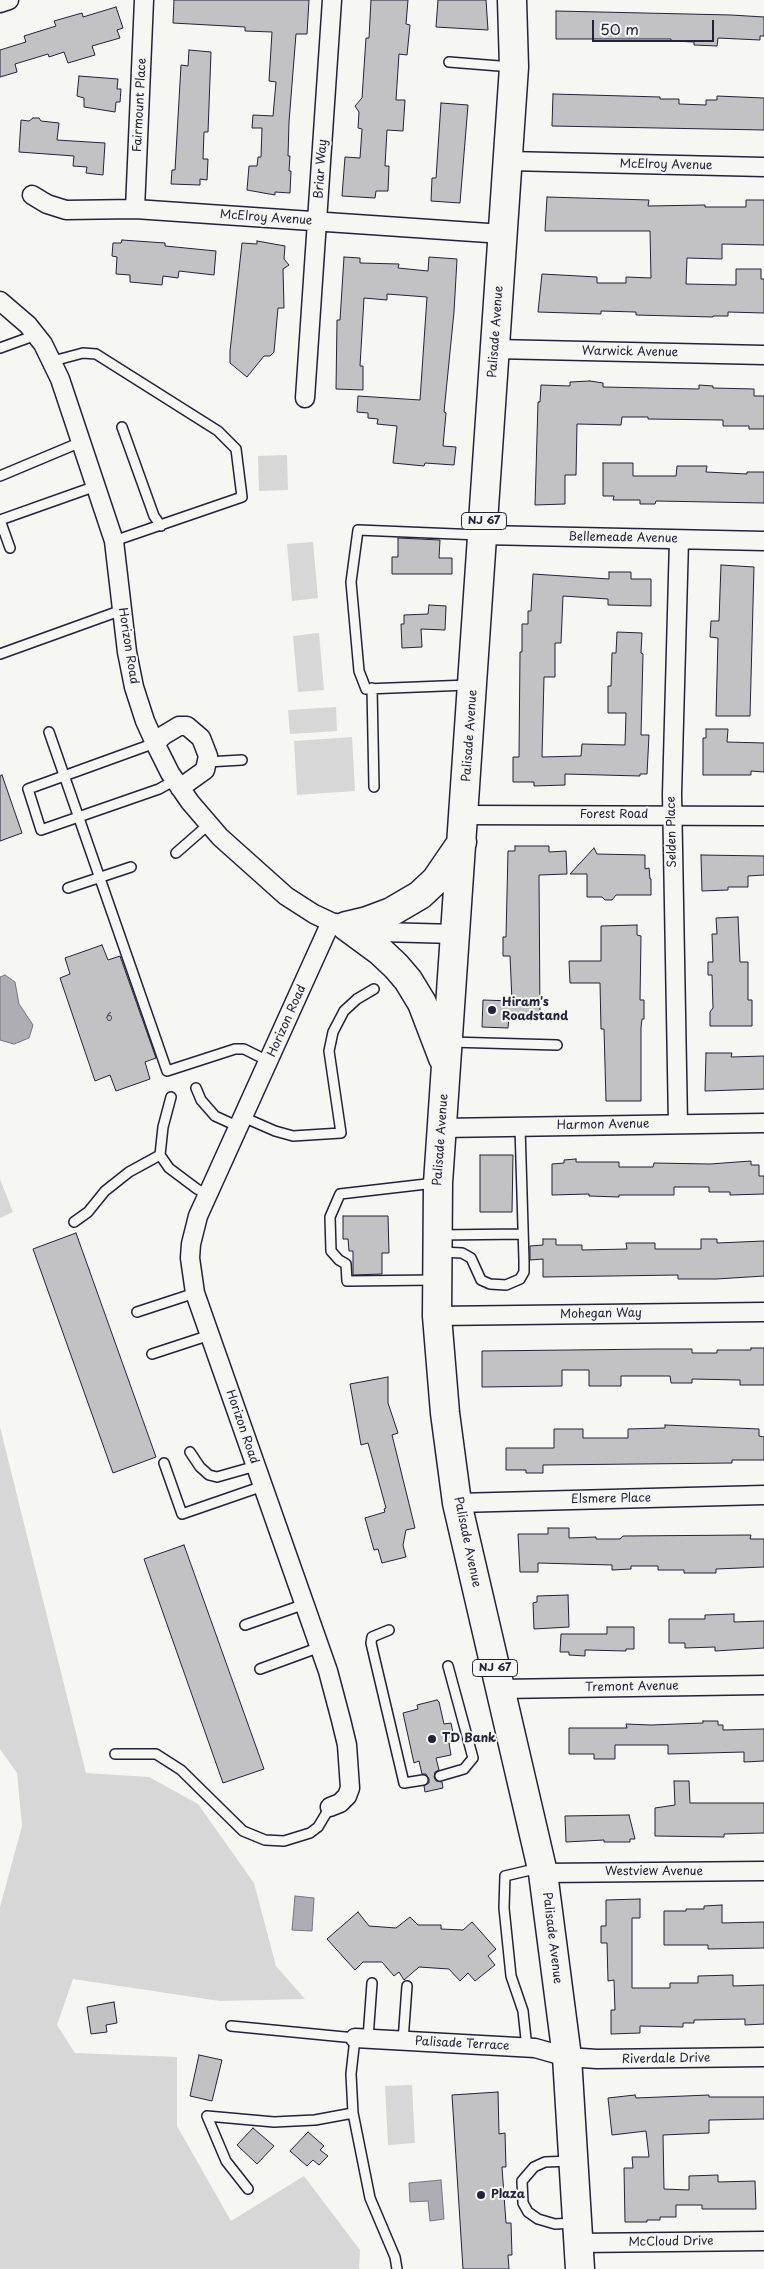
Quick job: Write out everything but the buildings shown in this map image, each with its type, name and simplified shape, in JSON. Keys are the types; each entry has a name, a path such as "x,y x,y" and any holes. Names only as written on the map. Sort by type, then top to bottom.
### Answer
{"main road":[{"name":"Palisade Avenue","path":"512,0 514,67 464,828 438,1183 436,1243 437,1316 445,1413 457,1503 543,1870 567,2057 579,2245"},
{"path":"339,924 367,921 391,912 420,896 436,880 464,828"},
{"path":"339,924 380,951 408,980 446,1054"}],"street":[{"path":"0,3 9,0"},
{"name":"Fairmount Place","path":"135,209 144,0"},
{"name":"Briar Way","path":"305,398 332,0"},
{"name":"McElroy Avenue","path":"508,161 764,167"},
{"name":"McElroy Avenue","path":"32,195 47,204 66,210 135,209 503,234"},
{"name":"Horizon Road","path":"0,301 13,311 36,335 53,361 114,541 127,652 134,687 145,721 155,743 178,784 208,825 286,896 305,910 339,924 268,1061 207,1194 194,1225 191,1244 192,1277 196,1293 320,1647 341,1720 347,1745 350,1788 347,1796 340,1803 330,1807"},
{"name":"Warwick Avenue","path":"495,349 764,355"},
{"name":"Bellemeade Avenue","path":"483,535 764,541"},
{"name":"Selden Place","path":"678,1124 672,815 679,540"},
{"path":"155,743 179,726 187,726 201,738 208,756 205,770 178,784"},
{"name":"Forest Road","path":"464,828 672,815 764,816"},
{"path":"339,924 380,932 456,934"},
{"name":"Harmon Avenue","path":"442,1128 764,1123"},
{"name":"Mohegan Way","path":"437,1316 764,1312"},
{"name":"Elsmere Place","path":"457,1503 764,1495"},
{"name":"Tremont Avenue","path":"500,1689 764,1685"},
{"name":"Westview Avenue","path":"543,1870 764,1871"},
{"name":"Palisade Terrace","path":"362,2038 527,2048 567,2057"},
{"name":"Riverdale Drive","path":"567,2057 597,2059 764,2057"},
{"name":"McCloud Drive","path":"579,2245 764,2241"}],"lane":[{"path":"449,62 514,67"},
{"path":"0,348 36,335"},
{"path":"53,361 83,353 96,354 218,431 236,450 242,497 114,541"},
{"path":"122,427 154,516 161,526"},
{"path":"0,476 81,442"},
{"path":"10,548 0,520 96,486"},
{"path":"473,685 366,688 360,671 351,582 358,530 483,535"},
{"path":"0,654 122,610"},
{"path":"372,688 374,787"},
{"path":"49,732 167,1071 234,1049 244,1049 268,1061"},
{"path":"155,743 28,789 41,830 178,784"},
{"path":"207,762 242,760"},
{"path":"176,853 208,825"},
{"path":"68,888 131,867"},
{"path":"196,1088 201,1100 215,1116 293,1136 341,1133 329,1051 333,1032 344,1011 357,999 374,989"},
{"path":"446,1054 557,1045"},
{"path":"170,1097 163,1127 160,1155 170,1168 196,1189 207,1194"},
{"path":"436,1243 471,1258 481,1280 490,1284 506,1285 520,1279 524,1272 520,1127"},
{"path":"74,1222 88,1212 105,1191 129,1172 160,1155"},
{"path":"436,1280 347,1281 346,1264 339,1260 331,1251 330,1217 340,1194 438,1183"},
{"path":"436,1243 523,1234"},
{"path":"137,1312 196,1293"},
{"path":"152,1354 210,1335"},
{"path":"190,1452 208,1475 217,1477 256,1466"},
{"path":"164,1463 182,1514 263,1486"},
{"path":"245,1625 305,1604"},
{"path":"389,1630 372,1637 371,1643 404,1783 423,1780"},
{"path":"260,1669 320,1647"},
{"path":"440,1776 464,1769 474,1758 448,1666"},
{"path":"115,1754 156,1754 181,1770 243,1831 265,1840 284,1841 310,1833 325,1817 330,1807"},
{"path":"527,2048 523,2010 510,1968 504,1908 505,1876 543,1870"},
{"path":"372,1983 362,2038 352,2074 353,2113 357,2142 370,2198 395,2257 397,2269"},
{"path":"403,2041 407,1986"},
{"path":"231,2026 362,2038"},
{"path":"248,2189 226,2160 207,2116 274,2122 315,2120 353,2113"},
{"path":"573,2160 545,2162 534,2167 522,2181 523,2203 528,2212 555,2224 579,2245"}],"shaded area":[{"path":"287,455 288,490 259,491 258,456"},
{"path":"313,542 318,598 292,601 287,544"},
{"path":"319,633 324,690 298,692 293,636"},
{"path":"336,707 337,731 290,734 288,710"},
{"path":"352,737 355,791 297,795 294,741"},
{"path":"5,975 15,982 19,1004 33,1025 29,1038 14,1044 0,1040 0,977"},
{"path":"0,1179 13,1212 0,1218"},
{"path":"0,1427 86,1773 149,1777 198,1804 254,1883 276,1966 305,1999 220,2001 73,1979 57,2025 75,2053 177,2057 177,2126 231,2221 304,2176 360,2250 359,2269 0,2269 0,1907 22,1826 17,1773 0,1749"},
{"path":"295,1896 314,1898 312,1931 292,1930"},
{"path":"412,2085 415,2143 388,2145 385,2086"},
{"path":"441,2180 444,2219 430,2221 428,2201 410,2202 409,2183"}],"place":[{"name":"Hiram's Roadstand","path":"492,1010"},
{"name":"TD Bank","path":"432,1739"},
{"name":"Plaza","path":"481,2195"}]}
